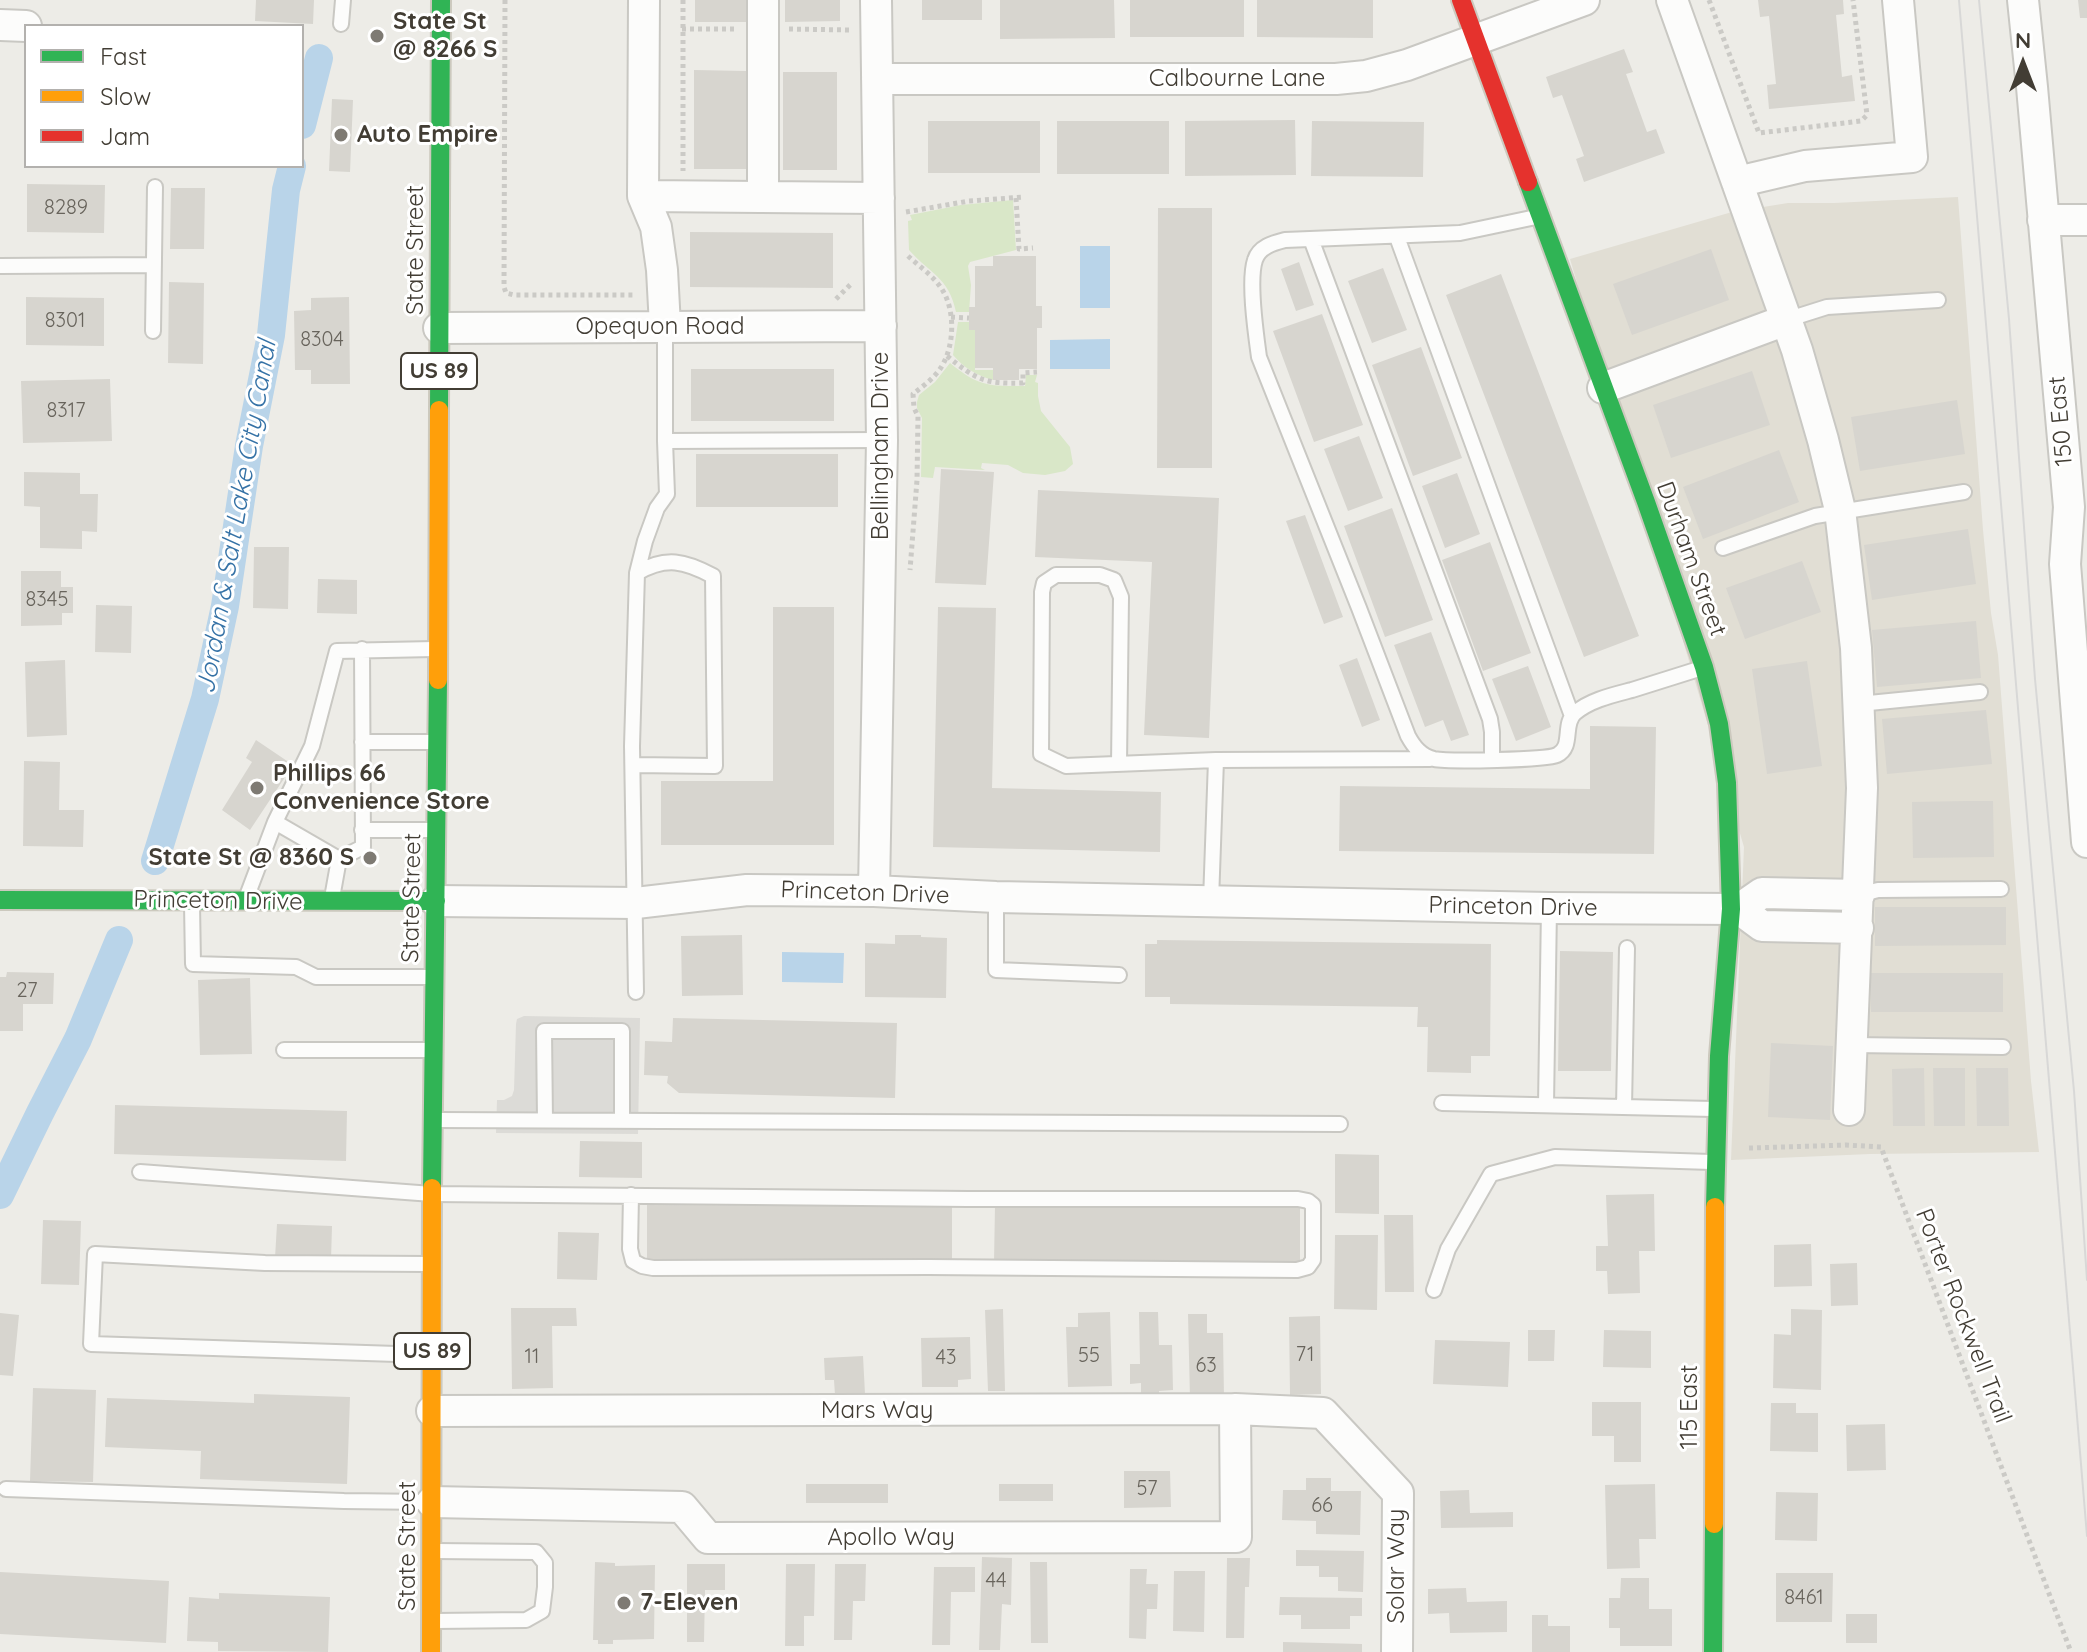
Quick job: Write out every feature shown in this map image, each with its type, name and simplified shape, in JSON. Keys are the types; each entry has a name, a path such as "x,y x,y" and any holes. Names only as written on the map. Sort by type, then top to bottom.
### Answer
{"street":[{"name":"State Street","path":"431,1652 441,0"},
{"path":"644,0 643,196 656,227 665,326"},
{"path":"763,0 763,197"},
{"name":"Bellingham Drive","path":"874,891 882,440 881,326 892,205 877,79 876,0"},
{"name":"Durham Street","path":"1461,0 1704,667 1719,724 1727,783 1735,909 1719,1056 1716,1155"},
{"name":"Calbourne Lane","path":"877,79 1336,79 1366,76 1584,0"},
{"path":"1672,0 1786,320 1823,440 1840,510 1852,607 1862,788 1849,1110"},
{"path":"1737,182 1805,166 1912,157 1898,0"},
{"name":"150 East","path":"2023,0 2069,507 2065,564 2086,825"},
{"path":"0,25 24,26"},
{"path":"643,196 763,197 892,205"},
{"path":"2043,220 2087,220"},
{"path":"1603,388 1786,320"},
{"name":"Opequon Road","path":"439,328 881,326"},
{"name":"Princeton Drive","path":"0,900 636,903 747,890 1549,908 1735,909"},
{"path":"1858,928 1762,926 1735,909 1762,893 1859,895"},
{"name":"115 East","path":"1713,1652 1716,1155"},
{"name":"Mars Way","path":"432,1411 1235,1409 1323,1413"},
{"name":"Apollo Way","path":"432,1502 682,1507 708,1538 1236,1537 1235,1409"},
{"name":"Solar Way","path":"1323,1413 1398,1493 1397,1652"}],"lane":[{"path":"341,24 343,0"},
{"path":"153,331 155,187"},
{"path":"1435,759 1414,747 1408,736 1259,357 1254,318 1255,259 1271,243 1285,240 1460,233 1540,216"},
{"path":"1397,237 1572,716"},
{"path":"1311,239 1490,719 1492,759"},
{"path":"0,266 154,265"},
{"path":"1786,320 1827,307 1938,300"},
{"path":"636,992 632,746 637,573 657,508 667,494 665,326"},
{"path":"665,441 882,440"},
{"path":"1723,548 1840,510 1964,492"},
{"path":"633,765 715,766 713,576 682,562 658,563 637,573"},
{"path":"1119,764 1121,597 1118,587 1114,580 1100,575 1056,575 1044,583 1042,592 1041,754 1066,766 1119,764 1216,760 1555,756 1565,750 1572,716 1589,704 1704,667"},
{"path":"339,859 363,847 362,649"},
{"path":"246,900 275,822 312,746 337,651 438,649"},
{"path":"1859,704 1980,692"},
{"path":"362,742 437,742"},
{"path":"1211,901 1216,760"},
{"path":"275,822 339,859"},
{"path":"362,830 437,830"},
{"path":"331,902 339,859"},
{"path":"1859,895 1878,890 2001,889"},
{"path":"996,897 996,970 1119,975"},
{"path":"192,900 193,964 296,967 316,977 435,977"},
{"path":"1546,1105 1549,908"},
{"path":"1624,1107 1627,948"},
{"path":"545,1120 544,1031 622,1031 622,1121"},
{"path":"1853,1045 2003,1047"},
{"path":"284,1050 434,1050"},
{"path":"1442,1103 1717,1110"},
{"path":"433,1120 1340,1124"},
{"path":"1434,1290 1448,1249 1491,1174 1555,1157 1716,1155"},
{"path":"140,1172 432,1194 631,1195 937,1199 1298,1199 1313,1205 1313,1260 1308,1267 1297,1270 653,1268 636,1264 631,1257 631,1195"},
{"path":"432,1356 91,1344 95,1254 265,1263 433,1264"},
{"path":"6,1489 432,1502"},
{"path":"431,1621 526,1620 542,1611 545,1587 545,1563 536,1552 432,1551"}],"path":[{"path":"505,0 506,293 640,295 644,301"},
{"path":"683,0 683,181"},
{"path":"1709,0 1759,133 1861,121 1867,115 1853,0"},
{"path":"682,29 740,29"},
{"path":"780,29 852,30 852,44"},
{"path":"892,205 1024,197"},
{"path":"1016,198 1019,249 1033,248"},
{"path":"905,253 930,274 944,291 951,317 947,356 940,370 913,394 918,432 910,571"},
{"path":"831,303 855,280"},
{"path":"951,317 969,318"},
{"path":"947,356 977,378 995,384 1023,383 1023,373 1037,372"},
{"name":"Porter Rockwell Trail","path":"1716,1155 1846,1145 1881,1147 2071,1652"}],"shaded area":[{"path":"1958,197 1983,530 1998,655 2039,1152 1731,1160 1744,847 1570,259 1732,212 1788,203"},
{"path":"524,1016 640,1018 638,1134 496,1133 497,1100 512,1096 514,1090 516,1024 517,1019"}],"green space":[{"path":"1013,200 1016,250 970,262 969,312 956,312 943,283 909,250 910,215 961,205"},
{"path":"958,322 969,322 969,330 975,330 975,370 993,370 993,380 971,370 953,355"},
{"path":"950,363 969,377 993,385 1025,386 1026,375 1037,375 1035,382 1038,383 1041,411 1070,447 1073,464 1065,471 1045,475 1023,473 1008,465 982,463 981,468 985,470 935,467 933,478 921,477 922,418 917,402 919,395 935,382"}],"water":[{"path":"1080,246 1110,246 1110,308 1080,308"},
{"path":"1110,339 1110,369 1050,369 1050,340"},
{"path":"782,952 844,953 843,983 782,982"}],"building":[{"path":"256,0 314,0 313,24 255,21"},
{"path":"695,0 746,0 746,22 695,22"},
{"path":"785,0 840,0 840,21 785,22"},
{"path":"922,0 982,0 982,20 922,20"},
{"path":"1000,0 1114,0 1115,38 1000,39"},
{"path":"1130,0 1244,0 1244,37 1130,37"},
{"path":"1257,0 1373,0 1373,38 1257,37"},
{"path":"1758,0 1843,0 1844,14 1836,15 1842,77 1852,75 1855,101 1769,109 1767,85 1776,84 1769,16 1760,17"},
{"path":"2078,0 2087,0 2087,18 2080,18"},
{"path":"1624,49 1633,72 1626,74 1647,132 1656,129 1665,153 1584,182 1576,159 1584,156 1562,95 1553,98 1546,77"},
{"path":"694,70 746,71 746,169 694,169"},
{"path":"783,72 837,72 837,170 783,170"},
{"name":"Auto Empire","path":"332,99 353,100 350,172 329,171"},
{"path":"1295,120 1296,175 1185,176 1185,121"},
{"path":"928,121 1040,121 1040,173 928,173"},
{"path":"1057,121 1169,121 1169,174 1057,174"},
{"path":"1312,121 1424,122 1423,177 1311,176"},
{"path":"27,184 105,185 104,233 27,232"},
{"path":"171,188 205,188 204,249 170,249"},
{"path":"1158,208 1212,208 1212,468 1157,468"},
{"path":"690,232 833,233 833,288 690,287"},
{"path":"1711,249 1729,300 1632,335 1613,284"},
{"path":"993,256 1036,256 1036,306 1042,306 1042,328 1037,328 1037,369 1019,369 1019,380 993,380 993,368 975,368 975,330 969,330 969,307 975,307 975,266 993,266"},
{"path":"1299,262 1314,305 1296,311 1281,269"},
{"path":"1383,268 1407,330 1372,343 1348,281"},
{"path":"1501,274 1639,636 1584,657 1446,295"},
{"path":"169,282 204,283 203,364 168,363"},
{"path":"26,297 104,298 104,346 26,345"},
{"path":"349,297 350,384 311,384 311,370 295,370 294,311 311,310 311,298"},
{"path":"1322,314 1363,425 1314,442 1273,331"},
{"path":"1421,347 1462,458 1413,476 1372,365"},
{"path":"691,369 834,369 834,421 691,421"},
{"path":"1752,371 1770,425 1671,458 1653,405"},
{"path":"110,379 112,441 23,443 21,381"},
{"path":"1957,400 1965,454 1860,471 1851,417"},
{"path":"1359,436 1383,498 1348,511 1324,449"},
{"path":"1779,450 1799,502 1703,539 1683,487"},
{"path":"696,454 838,454 838,507 696,507"},
{"path":"941,469 994,472 986,585 935,583"},
{"path":"24,472 80,473 80,494 98,494 97,532 82,531 82,549 40,548 40,507 24,506"},
{"path":"1457,473 1480,534 1445,548 1422,486"},
{"path":"1038,490 1219,498 1209,738 1144,735 1152,562 1035,557"},
{"path":"1392,508 1433,620 1385,637 1344,526"},
{"path":"1305,515 1343,617 1324,624 1286,521"},
{"path":"1968,529 1976,584 1872,600 1864,545"},
{"path":"1490,542 1531,653 1483,671 1442,560"},
{"path":"254,547 289,547 288,609 253,608"},
{"path":"1802,561 1821,612 1745,639 1726,588"},
{"path":"21,571 61,571 61,587 73,587 73,613 62,613 62,625 21,626"},
{"path":"318,579 357,580 357,614 317,613"},
{"path":"96,605 132,606 131,653 95,652"},
{"path":"773,607 834,607 834,845 661,845 661,781 773,781"},
{"path":"938,607 996,608 992,788 1161,792 1160,852 933,847"},
{"path":"1976,621 1981,678 1877,687 1872,630"},
{"path":"1431,632 1469,735 1451,741 1443,720 1425,727 1394,645"},
{"path":"1357,658 1380,720 1362,727 1339,665"},
{"path":"65,660 67,735 27,737 25,662"},
{"path":"1807,661 1822,766 1767,774 1752,669"},
{"path":"1528,666 1551,727 1516,741 1492,679"},
{"path":"1986,710 1992,764 1887,774 1882,719"},
{"path":"1590,726 1656,727 1654,854 1339,851 1340,786 1590,789"},
{"name":"Phillips 66 Convenience Store","path":"256,740 293,765 250,830 222,810 252,762 246,758"},
{"path":"24,761 60,762 59,810 84,810 83,847 23,846"},
{"path":"1993,801 1994,857 1913,858 1912,802"},
{"path":"1875,907 2006,907 2006,945 1875,946"},
{"path":"742,935 743,995 682,996 681,936"},
{"path":"895,935 947,938 946,998 865,997 865,943 895,944"},
{"path":"1157,940 1491,944 1490,1056 1471,1056 1471,1073 1427,1072 1428,1027 1417,1027 1418,1007 1170,1004 1170,997 1145,997 1145,944 1157,944"},
{"path":"1560,951 1613,952 1611,1071 1558,1071"},
{"path":"7,972 54,973 53,1004 23,1004 23,1031 0,1031 0,977 6,977"},
{"path":"1871,973 2003,973 2003,1012 1871,1012"},
{"path":"250,978 252,1054 200,1055 198,980"},
{"path":"673,1018 897,1023 895,1098 679,1093 667,1083 668,1076 644,1075 645,1041 672,1042"},
{"path":"1771,1043 1833,1046 1830,1120 1768,1117"},
{"path":"1924,1068 1925,1126 1893,1126 1892,1069"},
{"path":"1933,1068 1965,1068 1965,1126 1934,1126"},
{"path":"1976,1068 2008,1068 2009,1126 1977,1126"},
{"path":"115,1105 347,1111 346,1161 114,1154"},
{"path":"580,1141 642,1142 642,1178 579,1177"},
{"path":"1335,1154 1379,1155 1379,1214 1335,1213"},
{"path":"1654,1194 1655,1251 1639,1251 1640,1293 1608,1294 1607,1271 1596,1271 1596,1246 1608,1246 1606,1195"},
{"path":"647,1205 952,1206 952,1262 647,1262"},
{"path":"995,1206 1300,1207 1300,1263 994,1262"},
{"path":"1384,1215 1413,1215 1414,1292 1385,1292"},
{"path":"43,1220 81,1221 79,1285 41,1284"},
{"path":"277,1224 332,1226 331,1260 275,1258"},
{"path":"558,1232 599,1233 597,1280 557,1279"},
{"path":"1335,1235 1378,1235 1377,1310 1334,1309"},
{"path":"1811,1244 1812,1286 1774,1287 1774,1245"},
{"path":"1857,1263 1858,1305 1831,1306 1830,1264"},
{"path":"511,1308 576,1308 577,1326 552,1326 553,1388 512,1389"},
{"path":"1003,1309 1005,1391 988,1391 985,1310"},
{"path":"1791,1309 1822,1310 1821,1390 1773,1388 1774,1334 1791,1335"},
{"path":"1110,1312 1112,1386 1068,1387 1066,1327 1078,1327 1078,1313"},
{"path":"1139,1312 1158,1312 1159,1345 1172,1345 1173,1390 1159,1391 1159,1399 1141,1400 1141,1383 1130,1384 1130,1364 1140,1364"},
{"path":"0,1313 19,1315 13,1376 0,1375"},
{"path":"1188,1314 1207,1314 1207,1333 1223,1333 1224,1398 1190,1399"},
{"path":"1320,1316 1321,1394 1290,1395 1289,1317"},
{"path":"1528,1330 1555,1330 1554,1361 1528,1361"},
{"path":"1604,1330 1651,1331 1651,1368 1603,1367"},
{"path":"970,1337 971,1379 958,1380 958,1387 922,1387 921,1338"},
{"path":"1435,1340 1510,1342 1508,1387 1433,1384"},
{"path":"863,1356 865,1394 835,1395 834,1380 825,1380 824,1358"},
{"path":"33,1388 96,1390 93,1482 30,1481"},
{"path":"254,1394 350,1397 347,1484 200,1479 201,1451 105,1447 107,1398 254,1403"},
{"path":"1592,1402 1641,1402 1641,1462 1614,1462 1614,1436 1592,1436"},
{"path":"1771,1403 1796,1403 1796,1413 1818,1413 1818,1452 1770,1451"},
{"path":"1885,1424 1886,1470 1847,1471 1846,1425"},
{"path":"1124,1471 1170,1471 1171,1507 1124,1508"},
{"path":"1306,1478 1331,1478 1331,1491 1361,1491 1360,1535 1316,1534 1316,1521 1282,1520 1283,1490 1306,1490"},
{"path":"806,1484 888,1484 888,1503 806,1503"},
{"path":"999,1484 1053,1484 1053,1501 999,1501"},
{"path":"1655,1484 1656,1539 1639,1539 1640,1568 1607,1569 1605,1485"},
{"path":"1469,1490 1470,1513 1513,1512 1513,1527 1441,1528 1440,1491"},
{"path":"1776,1492 1818,1493 1817,1541 1775,1540"},
{"path":"1296,1550 1364,1551 1363,1592 1338,1591 1338,1577 1319,1577 1319,1566 1296,1566"},
{"path":"982,1557 1012,1558 1011,1605 1002,1604 1000,1650 979,1650"},
{"path":"1227,1558 1250,1558 1249,1587 1245,1587 1244,1638 1226,1638"},
{"name":"7-Eleven","path":"595,1562 615,1563 615,1566 655,1565 654,1639 613,1640 613,1644 598,1644 598,1640 593,1640"},
{"path":"1030,1562 1047,1562 1048,1643 1031,1643"},
{"path":"687,1564 725,1564 725,1590 705,1590 704,1642 687,1642"},
{"path":"786,1564 815,1564 814,1616 804,1616 804,1646 785,1646"},
{"path":"835,1564 866,1564 865,1601 853,1601 852,1640 834,1640"},
{"path":"934,1567 975,1567 975,1592 951,1592 950,1645 932,1645"},
{"path":"1130,1569 1147,1569 1146,1584 1158,1584 1157,1609 1147,1609 1146,1639 1129,1638"},
{"path":"1174,1571 1205,1571 1204,1632 1173,1631"},
{"path":"0,1572 169,1581 166,1643 0,1634"},
{"path":"1776,1573 1833,1573 1832,1622 1776,1622"},
{"path":"1621,1578 1649,1578 1649,1609 1672,1609 1672,1646 1620,1646 1620,1628 1609,1628 1609,1598 1620,1598"},
{"path":"1466,1588 1467,1602 1507,1601 1507,1632 1450,1633 1449,1613 1428,1614 1428,1589"},
{"path":"219,1593 330,1597 328,1652 218,1651 218,1642 187,1641 189,1597 219,1599"},
{"path":"1280,1597 1362,1598 1362,1616 1350,1616 1350,1629 1301,1629 1301,1615 1279,1615"},
{"path":"1846,1614 1877,1614 1877,1643 1846,1643"},
{"path":"1532,1615 1548,1615 1548,1626 1570,1626 1570,1652 1532,1652"},
{"path":"1283,1642 1362,1644 1362,1652 1283,1652"}],"waterway":[{"name":"Jordan & Salt Lake City Canal","path":"304,117 319,58"},
{"name":"Jordan & Salt Lake City Canal","path":"155,861 205,699 225,606 249,446 271,335 286,190 292,168"},
{"name":"Jordan & Salt Lake City Canal","path":"0,1195 78,1039 119,940"}],"tram line":[{"path":"1959,0 2087,1536"},
{"path":"1979,0 2009,319 2035,679 2074,1091 2087,1280"}],"traffic: fast":[{"path":"439,410 441,0"},
{"path":"1528,182 1646,502 1704,667 1719,724 1727,783 1731,909 1719,1056 1715,1207"},
{"path":"432,1188 438,680"},
{"path":"0,900 436,901"},
{"path":"1713,1652 1714,1524"}],"traffic: slow":[{"path":"438,680 439,410"},
{"path":"431,1652 432,1188"},
{"path":"1714,1524 1715,1207"}],"traffic: jam":[{"path":"1461,0 1528,182"}],"place":[{"name":"State St @ 8266 S","path":"377,36"},
{"name":"Auto Empire","path":"341,135"},
{"name":"Phillips 66 Convenience Store","path":"257,788"},
{"name":"State St @ 8360 S","path":"370,858"},
{"name":"7-Eleven","path":"624,1603"}]}
